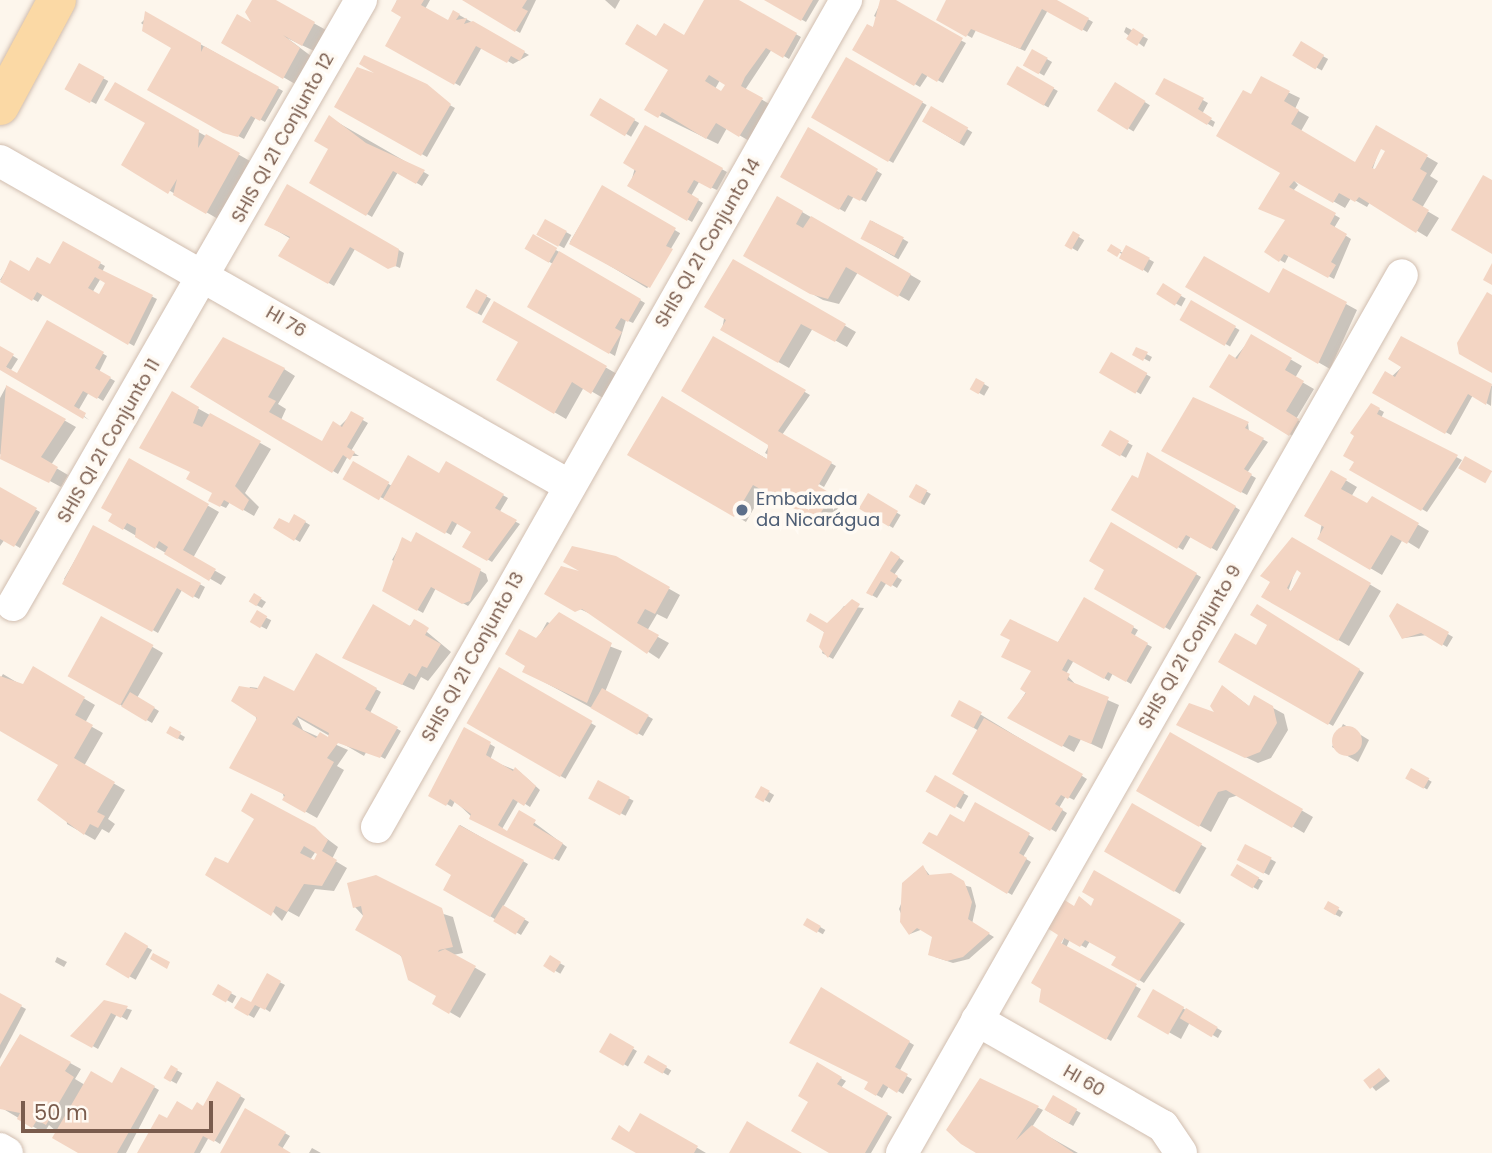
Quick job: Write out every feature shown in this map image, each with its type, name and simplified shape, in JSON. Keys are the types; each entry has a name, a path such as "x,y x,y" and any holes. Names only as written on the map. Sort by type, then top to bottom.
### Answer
{"main road":[{"path":"0,106 57,0"}],"street":[{"name":"SHIS QI 21 Conjunto 12","path":"206,276 360,0"},
{"name":"SHIS QI 21 Conjunto 14","path":"570,486 846,0"},
{"name":"HI 76","path":"0,160 570,486"},
{"name":"SHIS QI 21 Conjunto 9","path":"902,1153 1402,275"},
{"name":"SHIS QI 21 Conjunto 11","path":"13,605 206,276"},
{"name":"SHIS QI 21 Conjunto 13","path":"377,827 570,486"},
{"name":"HI 60","path":"977,1020 1163,1126 1181,1153"},
{"path":"0,1149 7,1153"}],"building":[{"path":"252,0 276,0 315,22 302,46 283,35 300,48 283,79 221,43 237,14 251,22 245,12"},
{"path":"397,0 424,0 421,5 448,20 453,10 460,14 456,20 467,18 464,24 473,21 525,51 520,61 511,56 507,63 476,46 454,85 385,46 401,17 391,11"},
{"path":"462,0 527,0 522,8 528,11 515,32"},
{"path":"704,0 739,0 797,33 783,58 766,48 745,77 741,86 763,98 739,137 716,123 706,139 662,112 658,118 644,110 668,70 625,44 637,24 656,36 664,23 684,35","holes":["709,75 725,85 721,91 705,81"]},
{"path":"764,0 813,0 801,21"},
{"path":"880,0 896,0 963,38 937,82 922,73 914,86 852,50 867,24 873,27"},
{"path":"946,0 1057,0 1089,18 1082,31 1042,9 1020,49 971,29 966,37 936,20"},
{"path":"145,11 201,43 201,52 204,46 279,87 260,121 251,116 238,137 223,133 147,90 171,48 142,31"},
{"path":"1133,28 1144,35 1137,46 1126,39"},
{"path":"1301,41 1324,55 1315,69 1292,56"},
{"path":"1032,49 1048,58 1039,74 1023,66"},
{"path":"364,55 427,84 451,104 421,156 334,107 357,67 374,73 359,64"},
{"path":"846,57 923,102 888,162 811,118"},
{"path":"79,63 104,77 90,103 64,89"},
{"path":"1017,66 1054,87 1044,106 1006,84"},
{"path":"1261,76 1290,91 1284,101 1299,110 1291,124 1355,162 1376,125 1428,155 1420,169 1427,173 1412,200 1429,210 1416,233 1359,197 1355,202 1339,193 1333,203 1294,181 1289,187 1336,213 1330,224 1347,234 1331,262 1336,265 1328,278 1284,254 1279,262 1264,252 1285,220 1258,209 1280,173 1216,136 1243,90 1251,94","holes":["1381,149 1385,151 1375,169 1372,168"]},
{"path":"1164,78 1204,98 1198,109 1212,118 1207,125 1155,94"},
{"path":"115,82 199,130 198,148 206,134 240,153 206,214 173,195 177,179 168,194 121,165 145,123 104,100"},
{"path":"1115,82 1146,101 1128,130 1097,111"},
{"path":"600,98 635,119 625,136 590,115"},
{"path":"931,106 968,128 959,143 922,122"},
{"path":"329,115 366,143 425,170 416,184 393,171 366,216 309,183 328,149 314,141"},
{"path":"645,125 723,168 711,189 694,180 687,192 699,199 687,221 627,186 636,171 623,163"},
{"path":"808,127 878,169 860,201 848,195 839,210 780,177"},
{"path":"1483,175 1492,180 1492,254 1451,230"},
{"path":"287,184 399,249 396,266 388,269 350,247 328,284 278,256 290,237 264,225"},
{"path":"602,185 676,228 666,246 673,249 650,288 569,244"},
{"path":"777,196 803,211 796,224 803,228 811,216 911,274 898,297 846,267 828,299 810,294 743,256"},
{"path":"545,219 567,231 558,247 536,235"},
{"path":"870,220 904,237 894,256 860,239"},
{"path":"1073,231 1080,235 1071,250 1064,246"},
{"path":"533,234 557,248 549,263 524,249"},
{"path":"63,241 101,262 98,268 153,295 128,345 37,292 32,301 0,282 10,260 29,271 37,257 50,264","holes":["95,277 105,283 99,294 88,288"]},
{"path":"1111,244 1121,250 1117,257 1107,251"},
{"path":"1126,245 1150,258 1143,271 1119,258"},
{"path":"559,251 641,299 628,322 621,318 615,328 622,332 609,354 527,307"},
{"path":"1204,256 1269,293 1283,268 1347,302 1318,364 1185,287"},
{"path":"733,259 846,324 835,342 801,324 778,363 720,330 726,320 704,307"},
{"path":"1492,263 1492,285 1483,280"},
{"path":"1163,283 1182,295 1175,306 1156,294"},
{"path":"476,289 487,295 477,314 466,307"},
{"path":"1487,292 1492,295 1492,373 1459,354 1457,343"},
{"path":"1191,300 1236,326 1225,346 1180,320"},
{"path":"494,301 607,366 591,394 572,382 554,414 496,380 518,342 482,322"},
{"path":"47,320 104,352 95,368 111,377 97,399 83,391 74,406 86,413 83,419 0,370 0,346 14,354 6,367 17,373"},
{"path":"1251,334 1292,358 1285,370 1304,381 1286,411 1299,419 1289,436 1209,387 1229,354 1237,359"},
{"path":"713,336 806,390 778,431 832,462 818,486 832,494 816,521 753,485 734,517 627,455 662,396 767,459 768,445 681,391"},
{"path":"1401,336 1492,384 1486,405 1468,394 1445,434 1372,393 1385,371 1395,377 1401,367 1388,359"},
{"path":"223,337 285,368 268,397 276,401 269,412 322,441 333,421 342,427 351,411 364,418 347,447 355,452 350,460 343,455 332,473 190,387"},
{"path":"1136,347 1148,352 1143,361 1132,355"},
{"path":"1111,352 1147,373 1135,394 1099,373"},
{"path":"976,378 985,383 978,394 970,389"},
{"path":"6,385 66,419 41,457 58,467 49,483 0,459"},
{"path":"172,391 199,407 193,423 202,427 210,413 261,441 235,486 249,500 243,511 224,500 220,507 208,501 212,493 186,479 190,472 139,448"},
{"path":"1193,397 1249,422 1245,428 1264,438 1244,469 1252,474 1241,493 1161,451"},
{"path":"1371,403 1380,408 1377,414 1458,455 1421,511 1349,470 1354,462 1343,456 1354,436 1350,433"},
{"path":"1110,430 1129,441 1120,457 1101,446"},
{"path":"1147,452 1236,506 1211,549 1186,535 1177,549 1111,510 1132,475 1138,478"},
{"path":"408,455 439,473 446,461 504,494 495,508 517,520 487,561 462,547 471,532 452,521 445,534 383,499"},
{"path":"1465,456 1492,471 1485,483 1458,468"},
{"path":"129,458 209,504 183,550 216,569 209,581 164,554 168,547 159,541 155,549 135,537 136,528 127,523 123,530 108,521 112,514 101,508"},
{"path":"353,461 389,482 379,500 342,479"},
{"path":"1331,470 1347,479 1341,489 1367,503 1372,496 1419,523 1407,544 1391,535 1370,570 1317,539 1324,527 1304,516"},
{"path":"916,484 927,490 920,503 909,497"},
{"path":"0,487 37,508 14,547 0,539"},
{"path":"868,493 898,511 889,526 859,508"},
{"path":"294,514 306,521 294,541 273,528 279,518 289,523"},
{"path":"1111,522 1197,573 1164,629 1094,589 1104,570 1089,561"},
{"path":"93,525 201,583 193,598 177,588 152,632 62,584"},
{"path":"416,532 481,569 470,601 462,604 431,587 417,611 382,591 402,537 411,542"},
{"path":"1292,537 1371,583 1338,641 1261,597 1270,582 1260,576","holes":["1297,570 1301,573 1291,591 1287,588"]},
{"path":"572,546 616,556 670,587 655,614 645,609 637,623 659,635 647,654 582,609 575,612 544,594 561,566 579,571 563,562"},
{"path":"891,551 900,557 890,571 898,576 891,587 881,581 872,596 866,593"},
{"path":"254,593 262,598 256,606 249,601"},
{"path":"1084,597 1134,626 1131,633 1148,643 1126,682 1108,672 1104,679 1068,659 1062,670 1070,674 1067,680 1109,697 1091,744 1069,735 1062,747 1007,718 1026,693 1020,689 1031,671 1001,657 1010,640 1000,635 1010,619 1058,642"},
{"path":"852,599 860,604 828,658 819,647 824,632 806,621 810,613 827,623"},
{"path":"1397,603 1449,632 1442,646 1421,633 1402,639 1389,616"},
{"path":"373,604 410,626 414,619 423,624 429,628 425,635 441,644 427,668 422,666 416,677 409,673 402,685 342,658"},
{"path":"1257,604 1360,669 1328,725 1218,662 1235,633 1256,645 1267,625 1250,615"},
{"path":"257,610 267,616 260,628 250,622"},
{"path":"559,612 612,643 587,703 522,672 525,666 505,654 519,629 536,638"},
{"path":"101,616 153,645 120,705 68,676"},
{"path":"316,653 377,688 365,709 398,727 380,758 338,743 327,758 334,762 305,813 282,800 285,795 229,768 257,718 231,701 239,686 257,689 264,676 294,691","holes":["298,716 329,733 328,737 320,732 316,738 292,724"]},
{"path":"33,666 85,697 75,715 93,725 74,758 115,782 97,812 105,816 98,828 90,824 84,835 37,800 58,765 0,731 0,676 23,684"},
{"path":"499,667 593,721 560,777 466,723"},
{"path":"1222,685 1249,706 1254,695 1273,706 1277,723 1260,752 1245,758 1176,725 1189,703 1214,712 1210,706"},
{"path":"602,688 649,715 637,735 590,708"},
{"path":"130,692 155,707 146,722 121,707"},
{"path":"959,700 982,712 974,728 951,716"},
{"path":"984,718 1083,774 1068,799 1061,795 1055,804 1063,809 1050,831 952,774"},
{"path":"170,726 181,732 177,739 166,733"},
{"path":"1347,726 1358,730 1362,741 1358,752 1347,756 1336,752 1332,741 1336,730"},
{"path":"464,727 491,742 486,755 513,771 515,767 536,786 524,806 513,799 498,825 507,831 519,810 536,820 533,825 563,843 553,860 469,819 471,814 450,799 446,806 428,796"},
{"path":"1170,732 1303,809 1292,828 1226,790 1218,792 1199,827 1136,791"},
{"path":"1411,768 1429,778 1424,789 1405,778"},
{"path":"935,775 964,792 955,808 926,791"},
{"path":"598,780 630,797 620,815 588,799"},
{"path":"761,786 770,791 763,802 755,797"},
{"path":"251,793 315,827 328,840 322,851 337,860 322,886 304,884 287,912 276,906 271,916 205,875 215,857 228,863 254,819 241,811","holes":["304,846 317,854 314,860 300,853"]},
{"path":"975,802 1030,833 1019,853 1027,858 1007,894 922,843 929,832 937,836 950,814 964,822"},
{"path":"1132,803 1202,844 1174,892 1104,851"},
{"path":"459,825 524,860 490,917 443,890 451,875 435,865"},
{"path":"1245,844 1272,858 1264,874 1237,860"},
{"path":"1237,864 1259,877 1253,889 1230,875"},
{"path":"923,865 928,875 951,873 964,881 972,902 968,919 990,933 963,957 947,961 928,955 932,937 917,928 909,935 900,922 902,883"},
{"path":"1094,870 1181,920 1139,981 1111,965 1116,957 1085,940 1080,947 1064,938 1061,943 1137,984 1106,1040 1039,1002 1041,989 1031,983 1058,935 1047,928 1063,899 1074,906 1079,896 1091,906 1094,899 1082,892"},
{"path":"376,875 442,908 453,947 439,950 438,952 445,949 476,966 449,1014 432,1004 436,996 408,980 401,956 355,930 363,916 361,906 353,908 347,883"},
{"path":"1328,901 1339,907 1335,915 1324,909"},
{"path":"503,905 525,918 516,935 493,921"},
{"path":"807,918 821,926 817,933 803,925"},
{"path":"125,932 148,946 129,978 105,965"},
{"path":"153,953 170,962 167,969 150,959"},
{"path":"550,955 561,962 554,973 543,966"},
{"path":"267,973 281,981 265,1010 255,1005 248,1016 234,1008 241,997 251,1002"},
{"path":"218,984 232,992 226,1002 212,994"},
{"path":"821,987 910,1041 895,1067 908,1074 897,1093 883,1084 876,1096 864,1089 868,1082 789,1043"},
{"path":"1153,989 1184,1007 1168,1035 1137,1017"},
{"path":"0,993 22,1005 0,1045"},
{"path":"104,1000 128,1006 121,1018 111,1013 92,1048 70,1036"},
{"path":"1186,1008 1218,1027 1212,1037 1180,1018"},
{"path":"610,1033 634,1047 623,1066 599,1052"},
{"path":"20,1034 71,1062 65,1071 74,1077 46,1125 37,1120 32,1128 17,1119 20,1113 0,1109 0,1067"},
{"path":"648,1055 667,1066 663,1074 644,1063"},
{"path":"817,1062 842,1077 837,1084 888,1113 865,1153 829,1153 791,1131 808,1102 798,1096"},
{"path":"171,1065 178,1069 170,1082 164,1078"},
{"path":"121,1067 155,1086 117,1153 78,1153 52,1138 91,1071 112,1083"},
{"path":"1379,1068 1386,1077 1370,1089 1363,1080"},
{"path":"980,1078 1039,1106 1016,1140 1032,1125 1074,1153 976,1153 961,1144 946,1130"},
{"path":"217,1081 241,1095 214,1142 203,1136 194,1153 137,1153 159,1114 167,1118 177,1101 192,1110 197,1102 203,1106"},
{"path":"1053,1095 1077,1109 1069,1124 1044,1110"},
{"path":"245,1108 286,1132 278,1145 291,1153 220,1153"},
{"path":"640,1113 698,1146 694,1153 636,1153 611,1139 619,1125 629,1132"},
{"path":"747,1121 755,1126 802,1153 729,1153"}],"place":[{"name":"Embaixada da Nicarágua","path":"742,510"}]}
